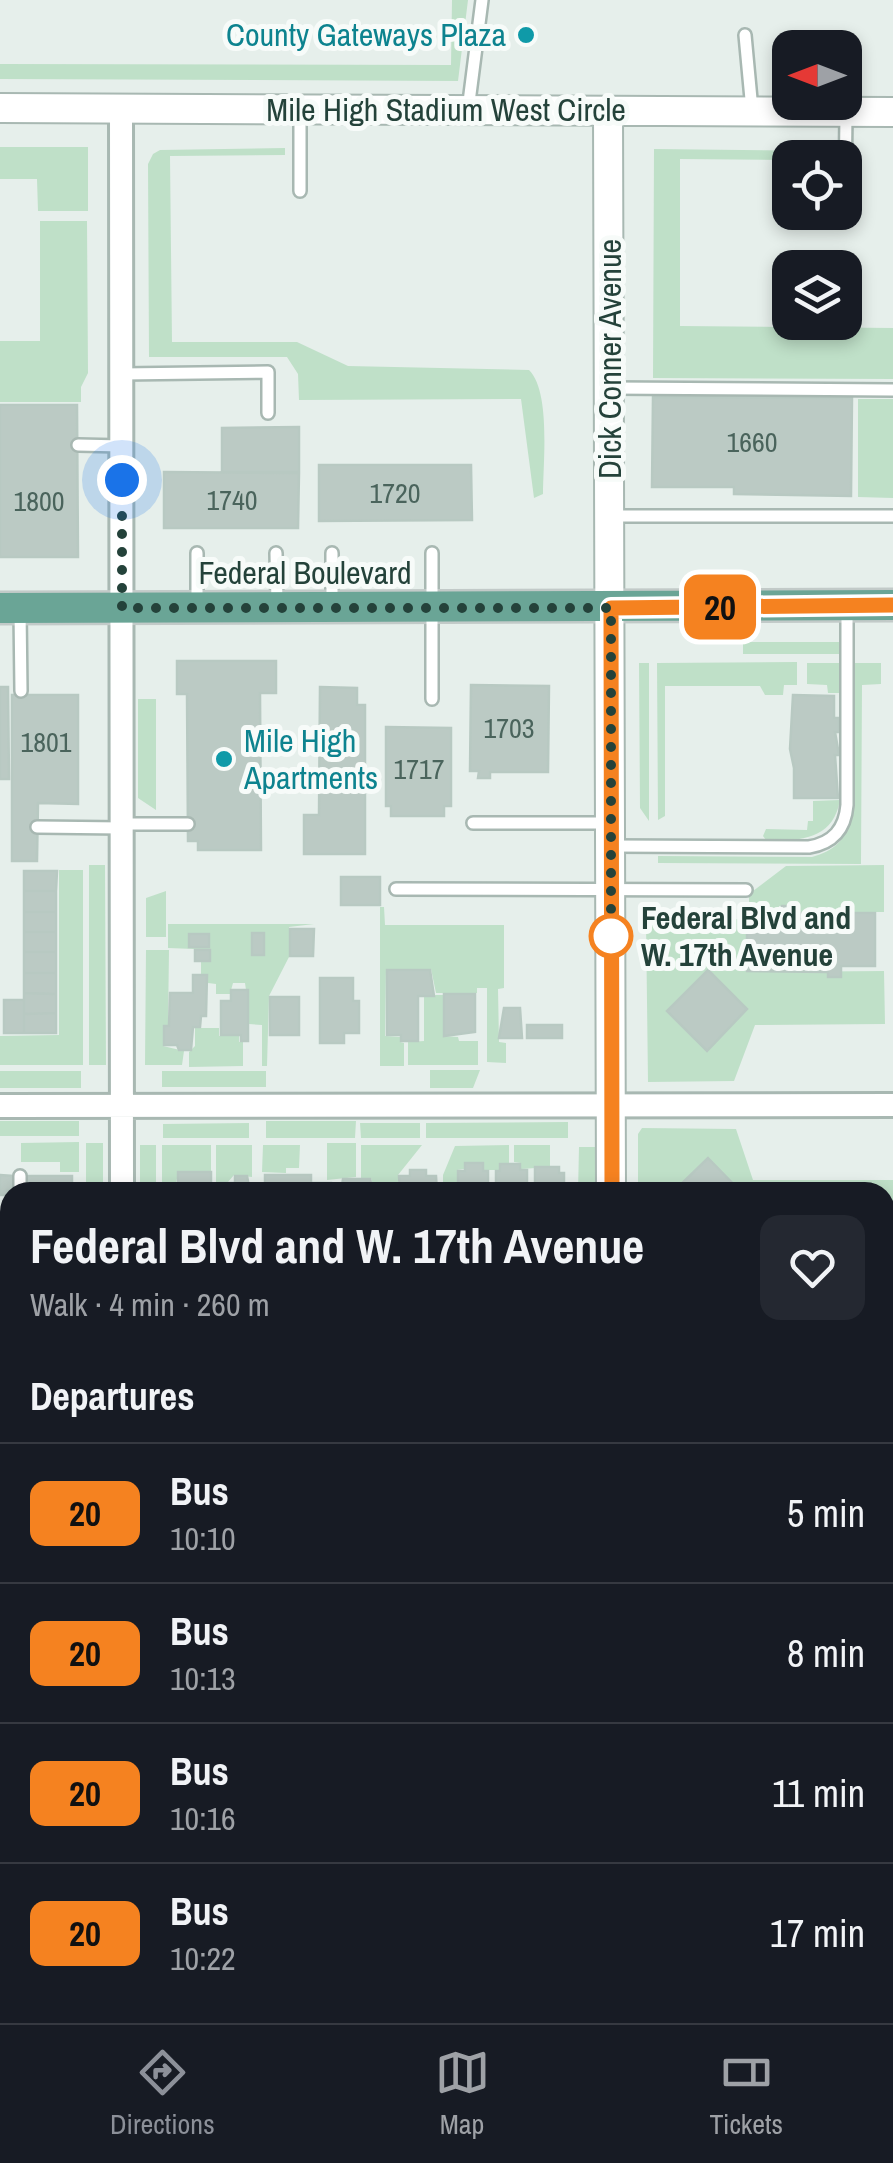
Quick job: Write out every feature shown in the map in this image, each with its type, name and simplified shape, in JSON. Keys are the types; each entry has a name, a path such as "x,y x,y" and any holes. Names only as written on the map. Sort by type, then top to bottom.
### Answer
{"main road":[{"name":"Federal Boulevard","path":"10,608 893,605"}],"street":[{"name":"Mile High Stadium West Circle","path":"0,108 772,112"},
{"path":"121,109 122,1182"},
{"name":"Dick Conner Avenue","path":"608,111 612,1182"},
{"name":"Mile High Stadium West Circle","path":"862,112 893,112"},
{"path":"0,1106 893,1104"}],"lane":[{"path":"468,110 482,0"},
{"path":"744,35 752,112"},
{"path":"300,110 300,190"},
{"path":"122,374 268,372 268,413"},
{"path":"610,388 893,390"},
{"path":"78,445 122,446"},
{"path":"610,516 893,516"},
{"path":"432,552 432,700"},
{"path":"197,553 197,608"},
{"path":"276,553 277,608"},
{"path":"332,553 332,608"},
{"path":"473,823 749,846 822,844 832,839 846,818 848,606"},
{"path":"10,608 21,691"},
{"path":"37,828 188,824"},
{"path":"396,889 746,890"},
{"path":"20,1176 20,1182"}],"green space":[{"path":"452,0 468,0 458,81 0,79 0,64 451,65"},
{"path":"0,147 88,147 88,211 38,211 37,179 0,179"},
{"path":"285,148 285,155 170,156 172,342 297,342 348,366 529,370 536,380 543,411 543,494 534,498 521,399 299,400 298,374 287,357 149,357 148,164 153,154 160,150"},
{"path":"654,149 772,150 772,160 680,159 680,326 772,327 772,340 862,340 862,328 893,328 893,379 653,378"},
{"path":"40,221 87,221 88,373 81,387 81,402 0,402 0,341 40,341"},
{"path":"858,399 893,399 893,498 858,497"},
{"path":"743,642 839,642 839,654 743,654"},
{"path":"797,662 797,685 784,685 783,695 765,695 760,686 665,686 665,816 658,820 657,663"},
{"path":"639,663 649,663 649,821 640,808"},
{"path":"807,663 839,663 839,693 828,693 827,685 807,684"},
{"path":"851,663 881,663 881,684 862,685 861,864 658,863 658,856 812,857 838,843 851,817"},
{"path":"138,699 156,699 156,810 138,798"},
{"path":"840,800 830,823 813,835 779,840 766,840 763,836 766,829 807,830 808,821 813,821 813,801"},
{"path":"89,865 105,865 106,1065 89,1065"},
{"path":"884,865 884,912 794,912 794,906 779,906 778,913 749,913 749,894 786,866"},
{"path":"59,870 83,870 83,1065 0,1065 0,1036 59,1035"},
{"path":"166,891 166,937 146,937 146,898"},
{"path":"380,907 384,907 385,925 504,925 504,988 498,989 499,1042 506,1043 506,1063 487,1062 487,988 477,988 477,993 436,993 431,969 386,969 385,1036 400,1037 404,1043 404,1066 380,1066"},
{"path":"747,919 748,972 884,971 885,1024 755,1025 734,1081 648,1082 646,920"},
{"path":"168,924 314,924 289,927 289,957 269,996 267,1066 262,1066 262,1025 249,1024 249,990 245,983 233,983 230,994 216,994 216,984 208,983 208,974 201,974 201,962 194,962 194,949 168,948"},
{"path":"146,950 169,950 168,1025 163,1026 163,1046 184,1051 182,1065 145,1065"},
{"path":"443,995 443,1036 478,1041 478,1065 408,1065 408,1042 424,1041 424,997"},
{"path":"195,1028 219,1028 219,1036 239,1036 239,1042 243,1042 243,1066 189,1067"},
{"path":"430,1070 480,1070 473,1088 430,1088"},
{"path":"0,1071 81,1071 81,1088 0,1088"},
{"path":"162,1071 266,1071 266,1087 162,1087"},
{"path":"0,1121 79,1121 79,1136 0,1136"},
{"path":"266,1121 356,1121 355,1138 266,1138"},
{"path":"568,1122 568,1138 426,1138 426,1123"},
{"path":"249,1123 249,1138 163,1138 163,1124"},
{"path":"360,1123 420,1123 420,1138 361,1138"},
{"path":"642,1128 736,1129 753,1180 893,1182 638,1182 638,1134"},
{"path":"79,1142 79,1172 60,1172 60,1162 21,1162 21,1143"},
{"path":"86,1143 103,1143 103,1182 86,1182"},
{"path":"327,1143 356,1143 356,1177 327,1180"},
{"path":"140,1145 156,1145 156,1182 140,1182"},
{"path":"162,1145 211,1145 211,1171 178,1171 176,1182 162,1182"},
{"path":"216,1145 252,1145 252,1177 234,1175 228,1182 216,1182"},
{"path":"263,1145 300,1145 299,1168 286,1168 286,1173 262,1172"},
{"path":"361,1145 422,1145 398,1175 398,1182 361,1178"},
{"path":"509,1145 509,1163 500,1163 499,1170 484,1170 483,1162 464,1163 464,1169 457,1170 457,1182 443,1182 455,1146"},
{"path":"514,1145 550,1145 550,1167 521,1169 521,1163 514,1162"},
{"path":"579,1147 595,1147 595,1182 578,1182"}],"building":[{"path":"653,397 852,398 851,496 734,494 734,487 652,487"},
{"path":"0,405 77,405 78,557 0,557"},
{"path":"299,427 299,472 222,472 222,428"},
{"path":"319,465 471,465 472,520 319,521"},
{"path":"164,472 299,473 298,528 164,528"},
{"name":"Mile High Apartments","path":"177,661 276,661 276,693 260,693 261,850 198,850 198,841 188,841 187,694 177,694"},
{"path":"471,685 549,686 548,772 490,772 490,778 478,778 479,771 470,771"},
{"path":"0,687 8,687 9,779 0,779"},
{"path":"320,687 357,688 357,705 365,705 365,854 304,854 304,815 319,815"},
{"path":"12,695 78,695 78,804 38,803 37,861 12,861"},
{"path":"793,695 834,696 834,718 839,718 839,732 835,732 838,798 794,798 790,749"},
{"path":"386,727 451,728 451,806 444,806 444,816 391,816 391,806 386,806"},
{"path":"24,871 57,871 56,891 24,891"},
{"path":"341,877 380,877 380,905 341,905"},
{"path":"24,891 56,891 56,912 24,912"},
{"path":"782,906 793,906 793,913 875,913 875,966 841,966 841,977 828,977 828,972 747,971 747,918 782,918"},
{"path":"24,912 56,912 56,932 24,932"},
{"path":"290,929 314,929 313,956 290,956"},
{"path":"24,932 56,932 56,952 24,952"},
{"path":"252,933 264,933 264,955 252,955"},
{"path":"189,934 209,934 209,947 189,947"},
{"path":"195,950 210,950 210,961 195,961"},
{"path":"24,952 56,952 56,973 24,973"},
{"path":"387,970 430,970 434,996 418,996 418,1041 401,1041 401,1035 387,1035"},
{"path":"708,970 747,1009 707,1051 667,1011"},
{"path":"24,973 56,973 56,994 24,993"},
{"path":"193,975 207,975 206,1016 201,1016 200,1027 193,1027 191,1050 179,1050 177,1045 164,1045 170,993 193,993"},
{"path":"320,978 353,978 353,1001 359,1001 359,1033 344,1033 344,1043 320,1043"},
{"path":"231,990 248,990 248,1041 241,1041 241,1035 221,1035 221,1001 231,1001"},
{"path":"24,993 56,994 56,1013 24,1014"},
{"path":"444,994 475,994 475,1032 444,1036"},
{"path":"270,997 299,997 299,1035 270,1035"},
{"path":"4,1000 24,1000 24,1033 4,1033"},
{"path":"504,1008 520,1008 522,1038 499,1038"},
{"path":"56,1013 56,1033 24,1033 24,1014"},
{"path":"527,1025 562,1025 562,1038 527,1038"},
{"path":"708,1158 731,1182 683,1182"},
{"path":"465,1163 483,1163 488,1182 458,1182 458,1171 465,1171"},
{"path":"500,1164 520,1164 520,1170 527,1170 527,1182 496,1182 496,1171 500,1171"},
{"path":"535,1167 559,1167 559,1173 564,1173 564,1182 535,1182"},
{"path":"410,1170 426,1170 426,1176 436,1176 436,1182 399,1182 399,1176 410,1176"},
{"path":"178,1172 211,1172 211,1182 178,1182"},
{"path":"0,1175 13,1176 13,1182 0,1182"},
{"path":"265,1175 311,1175 311,1182 265,1182"},
{"path":"27,1176 72,1176 72,1182 27,1182"},
{"path":"235,1176 247,1176 248,1182 235,1182"},
{"path":"370,1179 371,1182 343,1182"}],"bus line":[{"name":"20","path":"612,1182 611,608 893,605"}],"place":[{"name":"County Gateways Plaza","path":"526,35"},
{"name":"Mile High Apartments","path":"224,759"},
{"name":"Federal Blvd and W. 17th Avenue","path":"611,936"}],"route":[{"path":"122,480 122,608 611,608 611,936"}]}
